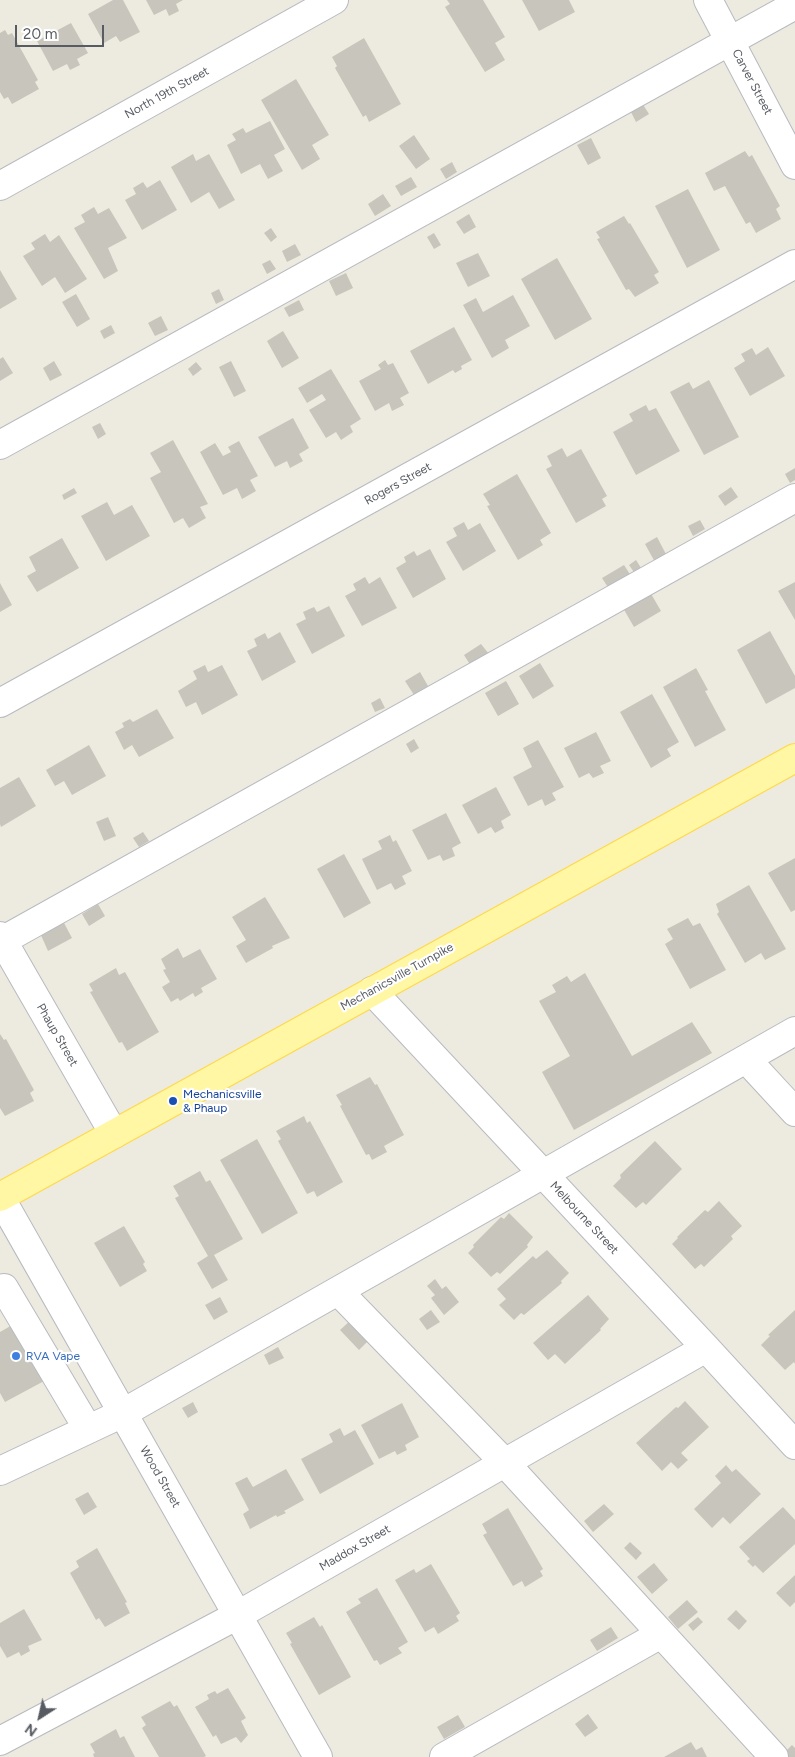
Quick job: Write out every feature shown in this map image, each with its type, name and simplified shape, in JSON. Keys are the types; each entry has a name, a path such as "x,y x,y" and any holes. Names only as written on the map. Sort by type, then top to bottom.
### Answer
{"main road":[{"name":"Mechanicsville Turnpike","path":"0,1197 795,758"}],"street":[{"name":"North 19th Street","path":"0,186 334,0"},
{"name":"Carver Street","path":"708,0 795,165"},
{"path":"0,445 795,6"},
{"name":"Rogers Street","path":"0,703 795,264"},
{"path":"1,939 795,498"},
{"name":"Phaup Street","path":"1,939 114,1134"},
{"name":"Melbourne Street","path":"372,991 795,1445"},
{"path":"0,1471 123,1413 795,1031"},
{"path":"747,1060 795,1112"},
{"name":"Wood Street","path":"0,1197 318,1757"},
{"path":"0,1290 4,1288 88,1430"},
{"path":"338,1291 506,1462 774,1757"},
{"name":"Maddox Street","path":"0,1742 238,1615 706,1348"},
{"path":"444,1757 661,1634"}],"building":[{"path":"113,0 123,0 140,32 120,42 116,36 104,43 88,14"},
{"path":"146,0 183,0 176,4 179,11 169,16 166,9 154,15"},
{"path":"447,0 483,0 505,37 495,43 505,60 485,72 445,7 450,4"},
{"path":"522,0 569,0 575,12 539,31"},
{"path":"71,23 88,53 77,59 80,65 70,70 67,64 53,71 37,41"},
{"path":"5,30 8,35 12,33 38,80 35,82 39,89 12,104 8,97 4,99 0,92 0,33"},
{"path":"364,38 401,104 369,122 366,115 363,117 335,68 337,66 332,57"},
{"path":"296,79 329,135 312,145 320,159 302,170 261,100"},
{"path":"642,103 649,114 636,122 630,110"},
{"path":"270,121 285,149 274,155 283,171 268,179 260,164 241,174 227,145 236,140 232,134 243,128 246,133"},
{"path":"414,135 430,159 416,169 399,146"},
{"path":"591,138 601,158 588,165 577,145"},
{"path":"745,151 749,157 752,155 780,206 776,209 781,219 756,233 750,222 746,224 725,186 714,191 705,173"},
{"path":"193,154 196,161 209,154 235,200 219,209 209,192 191,203 171,167"},
{"path":"452,162 457,172 446,179 440,169"},
{"path":"411,177 417,187 401,196 395,186"},
{"path":"160,180 177,210 142,230 125,200 136,194 133,188 143,182 147,188"},
{"path":"688,189 720,250 687,268 655,206"},
{"path":"383,194 391,206 375,216 368,204"},
{"path":"94,207 98,214 109,208 127,238 108,248 118,271 104,279 74,228 85,222 81,215"},
{"path":"469,214 476,227 464,234 456,222"},
{"path":"624,216 659,272 654,275 659,283 635,297 629,289 626,290 597,239 600,238 596,232"},
{"path":"271,228 277,237 271,242 264,233"},
{"path":"434,233 441,245 434,249 427,237"},
{"path":"45,234 50,242 59,235 87,279 65,293 55,277 42,286 23,256 35,249 31,243"},
{"path":"295,244 301,255 287,262 282,251"},
{"path":"478,253 490,276 468,287 456,263"},
{"path":"557,258 592,319 555,340 521,279"},
{"path":"270,260 276,269 267,274 262,264"},
{"path":"0,270 17,299 0,309"},
{"path":"346,273 353,288 336,296 329,281"},
{"path":"219,289 224,300 216,304 211,293"},
{"path":"76,294 90,319 77,327 62,302"},
{"path":"513,295 530,326 505,340 509,348 492,358 463,305 476,298 483,312"},
{"path":"299,300 304,310 289,317 284,308"},
{"path":"161,316 168,330 155,336 148,323"},
{"path":"111,325 115,333 104,339 100,331"},
{"path":"454,327 472,360 461,366 462,369 455,373 453,370 428,384 410,351"},
{"path":"283,331 299,358 282,368 267,341"},
{"path":"768,347 785,376 750,396 734,368 745,361 741,354 752,348 756,355"},
{"path":"3,357 13,373 0,381 0,359"},
{"path":"385,360 388,365 393,363 409,393 400,398 404,405 392,411 389,403 375,411 359,381 381,369 378,365"},
{"path":"54,361 62,375 50,381 43,368"},
{"path":"231,361 246,391 234,397 219,367"},
{"path":"196,362 202,369 193,376 188,369"},
{"path":"331,369 361,419 350,426 353,432 341,440 336,432 326,438 309,410 326,400 322,394 307,403 298,388"},
{"path":"709,380 739,437 704,455 670,392 689,382 693,389"},
{"path":"646,405 649,411 656,408 680,451 636,475 613,432 633,421 629,414"},
{"path":"293,418 309,448 299,454 303,461 290,468 287,461 275,467 258,437"},
{"path":"100,423 106,434 98,439 92,427"},
{"path":"173,440 208,504 200,507 206,518 189,528 183,518 174,523 150,478 161,472 150,453"},
{"path":"239,441 258,476 250,480 256,491 242,499 237,488 223,495 200,452 215,443 223,456 231,452 228,447"},
{"path":"562,448 567,457 581,449 607,496 602,499 606,506 576,523 546,469 552,466 547,456"},
{"path":"795,468 795,480 790,483 785,474"},
{"path":"517,474 551,533 540,540 543,545 518,560 487,506 490,505 483,494"},
{"path":"731,487 738,497 725,506 718,496"},
{"path":"74,488 77,493 64,500 62,495"},
{"path":"107,502 114,515 132,505 150,536 106,561 81,516"},
{"path":"700,520 705,529 693,536 688,526"},
{"path":"464,522 468,530 480,523 496,551 463,571 446,542 457,536 453,528"},
{"path":"657,537 668,558 656,564 645,544"},
{"path":"62,538 79,568 37,592 27,576 36,571 29,557"},
{"path":"430,549 446,579 413,598 396,568 406,562 404,557 414,551 417,556"},
{"path":"636,560 643,571 636,575 629,565"},
{"path":"624,565 633,579 611,592 602,578"},
{"path":"365,577 369,584 380,577 397,608 362,626 345,596 356,590 353,584"},
{"path":"795,582 795,620 778,591"},
{"path":"0,583 12,605 0,612"},
{"path":"650,592 661,611 634,627 623,608"},
{"path":"329,606 345,636 312,654 296,624 306,619 303,612 314,607 317,612"},
{"path":"770,631 795,676 795,688 766,704 737,650"},
{"path":"280,632 296,662 262,681 247,651 257,646 254,639 265,633 268,639"},
{"path":"481,644 489,654 471,666 464,655"},
{"path":"540,663 554,686 533,699 519,676"},
{"path":"205,665 208,672 222,665 238,695 202,715 196,702 186,707 178,691 197,679 193,671"},
{"path":"696,668 708,690 705,691 726,730 695,747 663,687"},
{"path":"420,672 428,686 414,695 405,681"},
{"path":"506,681 519,704 498,716 485,693"},
{"path":"652,694 679,742 667,749 671,756 651,768 620,712"},
{"path":"380,698 385,708 375,712 371,703"},
{"path":"157,709 174,738 139,757 132,745 124,750 115,732 124,727 122,723 130,719 133,722"},
{"path":"596,732 611,761 600,766 604,773 593,778 589,773 579,778 564,748"},
{"path":"414,739 419,748 411,753 406,744"},
{"path":"538,740 564,787 552,793 556,800 545,806 542,799 528,806 513,777 532,767 523,748"},
{"path":"89,745 106,776 72,795 64,781 55,786 46,770"},
{"path":"19,777 36,806 1,827 0,788"},
{"path":"496,787 511,815 501,821 504,828 495,833 491,827 478,834 462,805"},
{"path":"446,813 461,843 452,848 455,856 443,861 440,855 428,860 412,830"},
{"path":"108,817 116,836 104,841 96,822"},
{"path":"143,832 149,841 139,847 133,838"},
{"path":"390,835 393,842 396,840 412,871 402,876 406,884 395,890 391,883 377,890 362,859 382,849 378,841"},
{"path":"344,854 371,903 344,918 317,869"},
{"path":"795,858 795,910 791,912 768,873"},
{"path":"749,885 786,949 765,960 761,953 745,963 717,914 719,912 716,904"},
{"path":"265,897 290,938 272,946 273,948 246,963 236,946 246,940 232,917"},
{"path":"98,904 105,916 89,926 82,914"},
{"path":"688,918 693,926 700,923 726,970 690,989 665,944 673,939 667,929"},
{"path":"63,921 72,938 48,951 40,933"},
{"path":"178,948 183,958 200,949 217,979 201,988 203,992 195,997 193,993 180,1001 178,998 171,1002 162,987 170,982 163,970 166,969 161,959"},
{"path":"116,968 119,975 125,972 159,1032 127,1051 122,1042 119,1043 90,992 93,991 89,984"},
{"path":"585,973 632,1056 692,1022 712,1053 574,1130 542,1072 570,1056 539,1001 556,992 552,985 567,976 571,982"},
{"path":"0,1034 4,1040 6,1039 34,1090 30,1093 34,1101 5,1116 0,1108"},
{"path":"370,1077 375,1085 377,1084 404,1135 384,1146 387,1152 372,1160 369,1154 366,1155 336,1095"},
{"path":"304,1116 307,1123 310,1121 343,1182 317,1197 314,1191 307,1194 278,1141 281,1139 276,1131"},
{"path":"257,1139 298,1213 262,1234 220,1160"},
{"path":"655,1141 682,1169 646,1205 643,1202 636,1208 613,1186 621,1178 620,1175"},
{"path":"200,1171 206,1182 210,1180 243,1239 214,1255 228,1280 212,1289 197,1263 208,1256 175,1198 179,1196 173,1186"},
{"path":"719,1201 742,1226 731,1236 733,1239 704,1267 701,1264 695,1269 672,1244 705,1210 708,1212"},
{"path":"509,1213 533,1237 527,1245 528,1247 500,1274 497,1272 491,1277 468,1253 474,1247 473,1245 501,1217 504,1219"},
{"path":"124,1226 145,1262 143,1264 147,1271 120,1287 94,1243"},
{"path":"547,1250 569,1273 561,1281 562,1283 524,1315 521,1313 514,1320 499,1305 506,1299 497,1289 533,1256 536,1259"},
{"path":"435,1279 442,1289 446,1286 459,1302 444,1315 431,1298 435,1295 427,1286"},
{"path":"588,1295 609,1319 601,1330 565,1364 555,1354 548,1360 533,1343"},
{"path":"220,1297 228,1312 214,1320 205,1305"},
{"path":"431,1310 440,1322 427,1330 419,1319"},
{"path":"795,1310 795,1364 794,1362 785,1370 761,1345 770,1336 768,1335"},
{"path":"351,1320 370,1339 359,1350 340,1330"},
{"name":"RVA Vape","path":"14,1324 46,1380 5,1402 0,1393 0,1332"},
{"path":"278,1347 284,1358 269,1365 264,1355"},
{"path":"685,1401 709,1427 681,1453 688,1460 678,1469 671,1462 662,1471 636,1443"},
{"path":"193,1402 198,1412 188,1418 182,1408"},
{"path":"402,1403 419,1437 405,1445 407,1450 397,1455 395,1451 379,1459 361,1425"},
{"path":"340,1428 344,1436 355,1430 374,1464 320,1494 301,1459 333,1442 329,1434"},
{"path":"726,1465 732,1472 736,1469 761,1494 730,1524 723,1517 712,1528 694,1509 721,1483 715,1476"},
{"path":"286,1469 304,1500 284,1511 286,1513 277,1517 276,1515 250,1529 243,1514 249,1510 235,1483 247,1477 253,1487"},
{"path":"88,1492 97,1507 84,1515 75,1499"},
{"path":"604,1504 614,1514 593,1532 584,1521"},
{"path":"783,1507 795,1520 795,1544 763,1573 755,1565 753,1567 747,1561 750,1559 739,1547"},
{"path":"508,1508 543,1569 540,1571 543,1576 525,1587 522,1581 513,1586 483,1535 487,1533 482,1524"},
{"path":"630,1542 642,1553 636,1560 624,1548"},
{"path":"97,1548 127,1602 125,1603 130,1613 105,1627 99,1618 96,1620 70,1573 79,1567 76,1561"},
{"path":"654,1563 668,1580 652,1594 637,1577"},
{"path":"431,1564 460,1613 456,1616 459,1621 438,1634 434,1627 425,1632 395,1580 414,1569 416,1573"},
{"path":"795,1575 795,1602 790,1607 776,1593"},
{"path":"377,1588 408,1642 398,1648 402,1653 380,1665 377,1660 374,1661 346,1612 361,1603 358,1599"},
{"path":"687,1600 698,1612 678,1629 668,1617"},
{"path":"24,1609 42,1640 28,1646 30,1651 21,1656 19,1652 7,1658 0,1646 0,1623"},
{"path":"736,1610 747,1621 739,1630 727,1619"},
{"path":"314,1617 320,1627 322,1625 351,1677 319,1695 290,1644 292,1643 286,1633"},
{"path":"698,1617 703,1622 693,1631 688,1625"},
{"path":"611,1627 618,1638 597,1651 590,1640"},
{"path":"228,1688 246,1718 241,1721 248,1735 241,1743 236,1737 221,1744 216,1735 213,1737 195,1707 209,1699 207,1695 215,1691 217,1694"},
{"path":"170,1701 174,1707 177,1705 206,1756 159,1757 142,1728 146,1725 141,1717"},
{"path":"588,1714 598,1728 585,1737 575,1724"},
{"path":"458,1715 465,1727 444,1739 437,1727"},
{"path":"116,1729 120,1738 124,1736 135,1757 94,1757 93,1754 95,1753 90,1744"},
{"path":"691,1742 696,1750 702,1747 707,1757 664,1757"},
{"path":"792,1745 795,1748 795,1757 788,1757 784,1753"}],"place":[{"name":"Mechanicsville & Phaup","path":"173,1101"},
{"name":"RVA Vape","path":"16,1356"}]}
